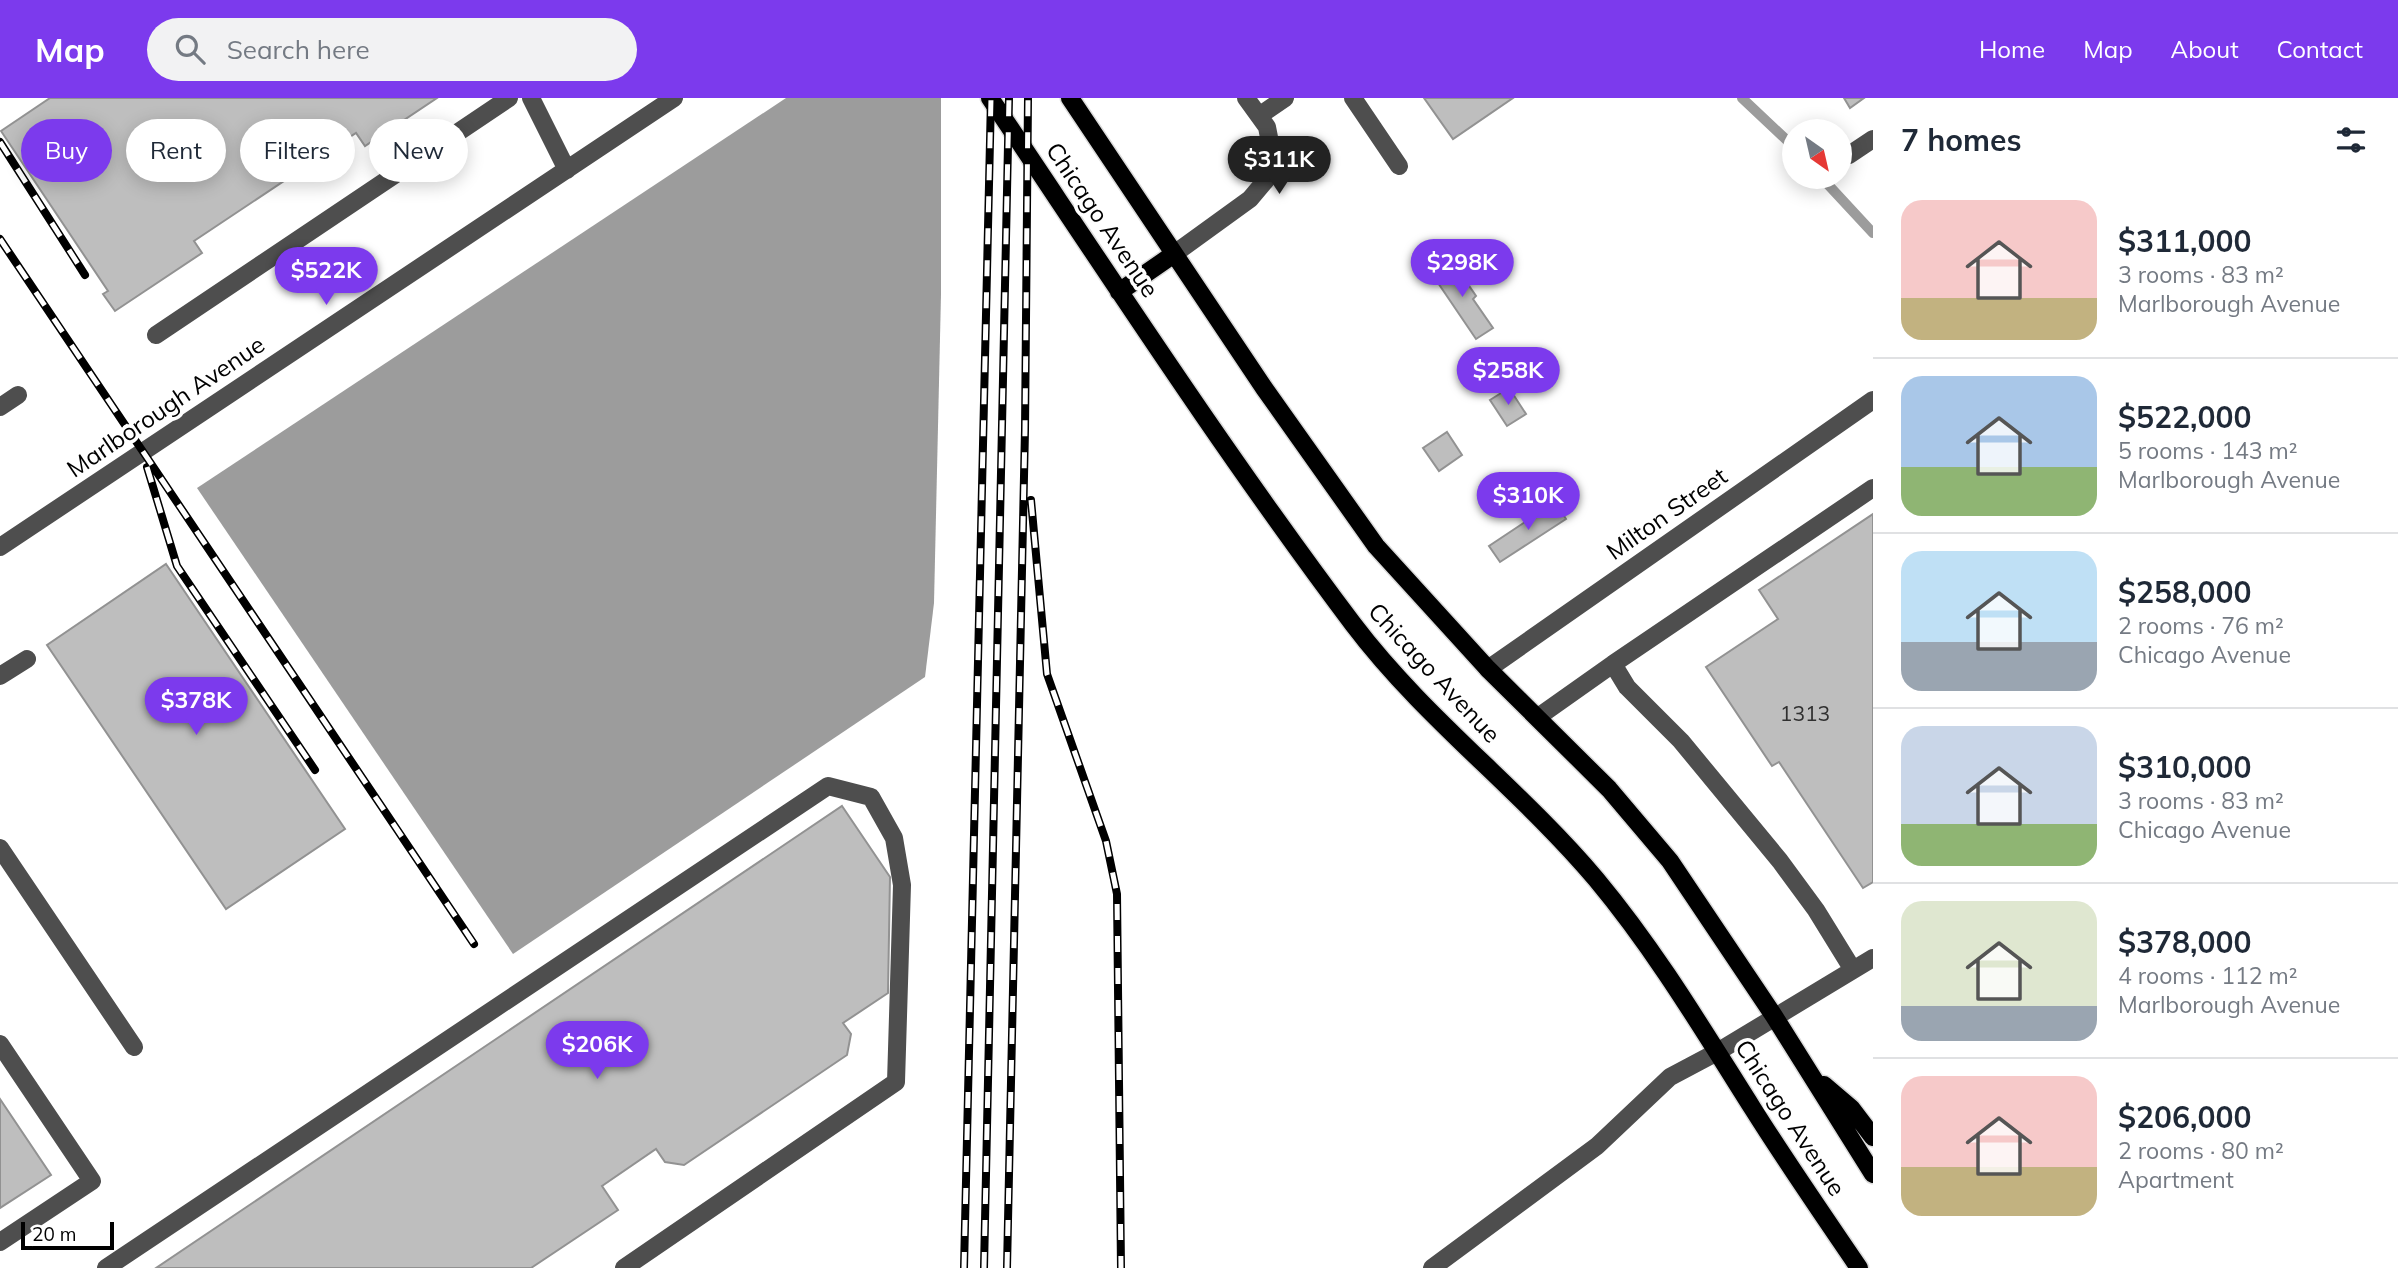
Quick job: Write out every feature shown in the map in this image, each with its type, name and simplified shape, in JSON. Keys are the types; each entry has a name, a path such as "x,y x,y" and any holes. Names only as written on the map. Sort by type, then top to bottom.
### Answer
{"main road":[{"name":"Chicago Avenue","path":"990,98 1119,292 1355,627 1412,692 1525,802 1595,878 1658,958 1858,1268"},
{"name":"Chicago Avenue","path":"1070,98 1264,388 1376,546 1488,669 1609,789 1670,861 1811,1074 1873,1174"},
{"path":"1119,292 1174,254"},
{"path":"1811,1074 1851,1108 1873,1137"}],"street":[{"path":"156,335 509,98"},
{"path":"531,98 567,170"},
{"name":"Marlborough Avenue","path":"0,547 674,98"},
{"path":"1174,254 1250,199 1266,180 1272,153 1267,127 1246,98"},
{"path":"1259,116 1285,98"},
{"path":"1353,98 1399,166"},
{"path":"1852,153 1873,139"},
{"path":"0,407 18,395"},
{"name":"Milton Street","path":"1488,669 1873,400"},
{"path":"1538,717 1873,488"},
{"path":"0,676 27,659"},
{"path":"1613,664 1627,687 1681,741 1780,861 1816,910 1853,970"},
{"path":"106,1268 828,786 871,797 894,838 902,885 896,1082 624,1268"},
{"path":"0,848 134,1046"},
{"path":"1432,1268 1597,1146 1670,1077 1719,1051 1873,958"},
{"path":"0,1044 92,1181 0,1242"}],"shaded area":[{"path":"786,98 941,98 941,294 934,603 925,677 513,954 197,488"}],"building":[{"path":"50,98 437,98 406,119 369,119 369,143 365,146 355,134 355,119 240,119 240,182 282,182 194,241 202,253 115,311 103,294 108,291 35,182 112,182 112,119 21,119 21,161 1,131"},
{"path":"1424,98 1513,98 1453,139"},
{"path":"1844,98 1864,98 1850,108"},
{"path":"1452,261 1476,296 1473,299 1493,328 1476,339 1432,274"},
{"path":"1509,388 1526,414 1507,426 1490,400"},
{"path":"1447,432 1462,455 1439,471 1423,448"},
{"path":"1555,502 1566,519 1500,562 1489,546"},
{"path":"1873,514 1873,882 1863,888 1779,762 1772,766 1706,667 1778,619 1759,590"},
{"path":"166,564 345,829 226,909 47,645"},
{"path":"842,806 890,877 888,993 843,1023 851,1034 847,1055 684,1165 665,1162 656,1149 602,1186 618,1210 531,1268 156,1268"},
{"path":"0,1099 51,1175 0,1208"}],"waterway":[{"path":"1742,98 1782,136"},
{"path":"1832,189 1873,233"}],"railway":[{"path":"964,1268 991,98"},
{"path":"984,1268 1009,98"},
{"path":"1007,1268 1025,430 1028,98"},
{"path":"0,142 85,275"},
{"path":"0,239 474,944"},
{"path":"147,467 177,566 315,770"},
{"path":"1031,500 1047,674 1106,841 1117,894 1121,1268"}]}
